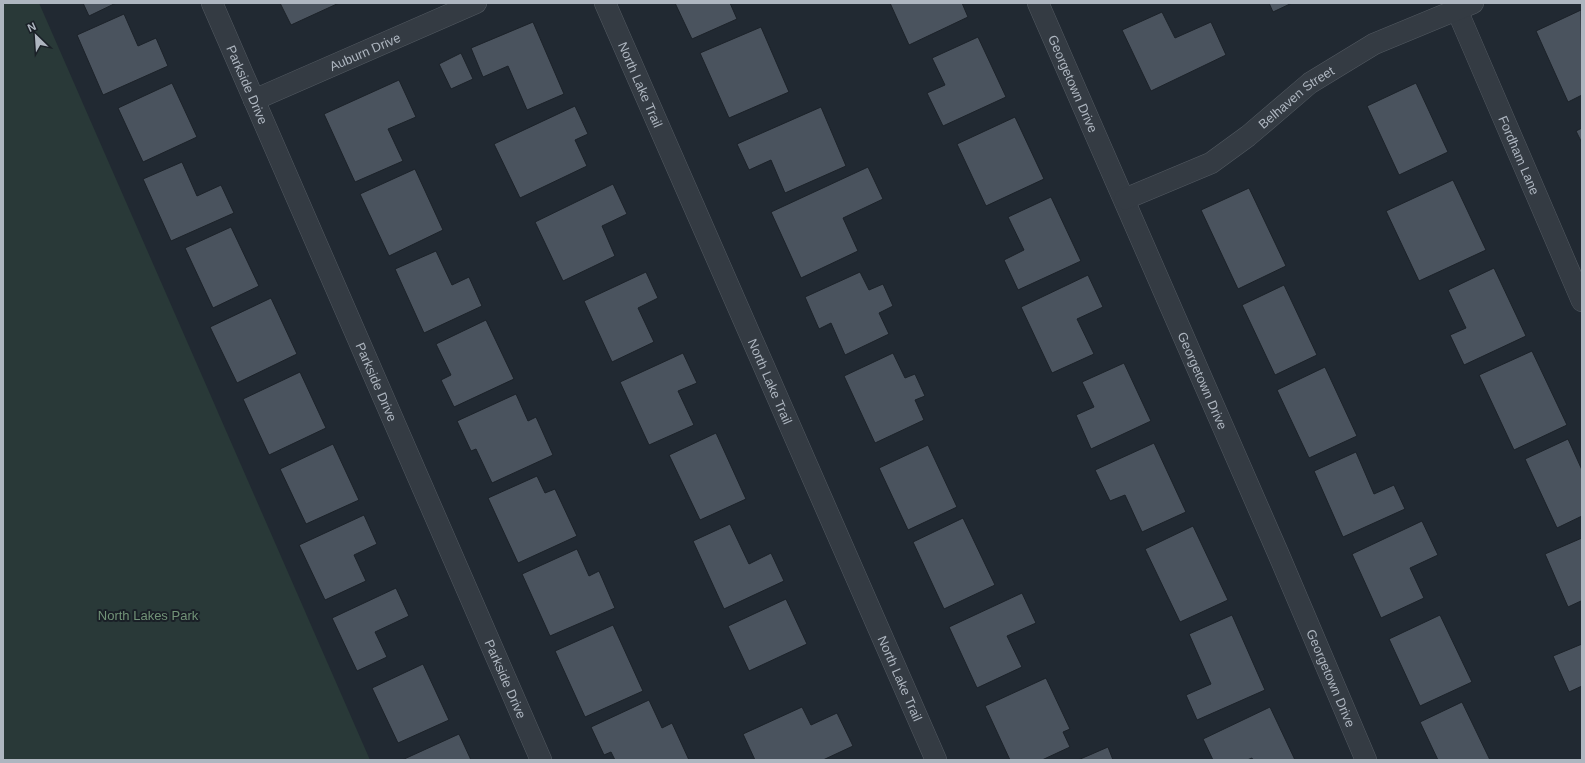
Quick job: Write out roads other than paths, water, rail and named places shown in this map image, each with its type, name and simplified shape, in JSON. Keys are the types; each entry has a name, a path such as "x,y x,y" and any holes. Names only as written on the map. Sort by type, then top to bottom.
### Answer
{"street":[{"name":"Parkside Drive","path":"212,3 541,760"},
{"name":"Auburn Drive","path":"254,100 476,3"},
{"name":"North Lake Trail","path":"605,3 936,760"},
{"name":"Georgetown Drive","path":"1038,3 1125,199 1366,760"},
{"name":"Belhaven Street","path":"1125,199 1211,164 1248,136 1310,83 1374,44 1465,7"},
{"name":"Fordham Lane","path":"1465,7 1582,301"}],"park label":[{"name":"North Lakes Park","path":"148,615"}]}
